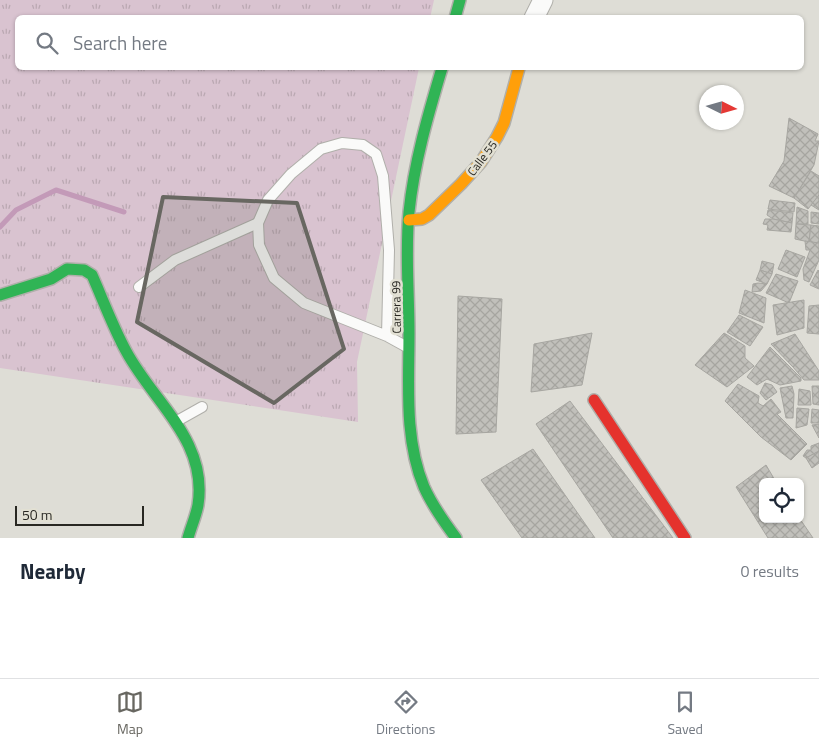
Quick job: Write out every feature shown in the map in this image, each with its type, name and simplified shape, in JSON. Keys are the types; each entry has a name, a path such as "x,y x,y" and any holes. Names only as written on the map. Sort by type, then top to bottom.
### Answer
{"street":[{"path":"456,15 460,0"},
{"path":"536,15 543,0"},
{"name":"Carrera 99","path":"441,70 414,175 409,220 410,425 417,466 429,499 456,538"},
{"name":"Calle 55","path":"409,220 422,219 429,215 470,175 491,148 509,109 518,70"},
{"path":"0,295 50,279 67,269 84,270 92,275 126,352 151,390 176,421 190,446 198,476 198,505 188,538"},
{"path":"594,400 685,538"}],"lane":[{"path":"387,336 389,250 383,176 376,154 363,145 342,143 321,149 291,174 268,200 258,223 259,245 274,278 304,303 387,336 410,349"},
{"path":"138,287 175,260 258,223"},
{"path":"176,421 202,407"}],"highlighted area":[{"path":"163,197 297,203 344,349 274,403 137,322"}],"green space":[{"path":"0,0 434,0 431,15 15,15 15,70 419,70 357,362 358,422 0,368"}],"building":[{"path":"789,118 818,134 815,141 819,141 814,165 794,198 769,186 784,161"},
{"path":"811,171 819,176 819,195 808,209 794,198"},
{"path":"819,195 819,210 811,205"},
{"path":"770,200 795,203 794,212 768,209"},
{"path":"797,207 808,211 808,224 796,224"},
{"path":"768,210 793,213 792,223 773,219 767,215"},
{"path":"811,212 819,213 819,224 811,223"},
{"path":"765,219 792,223 791,232 767,230 768,225 763,224"},
{"path":"796,224 811,225 809,242 795,239"},
{"path":"811,225 819,226 819,243 809,242"},
{"path":"805,241 819,243 819,260 809,282 804,280 803,269 810,250 806,250"},
{"path":"786,250 805,257 797,277 778,269"},
{"path":"762,261 774,264 772,274 760,270"},
{"path":"760,270 772,274 767,284 756,280"},
{"path":"819,271 819,289 810,285"},
{"path":"776,274 798,281 789,303 766,293"},
{"path":"753,284 767,284 761,291 752,292"},
{"path":"745,290 766,298 764,323 739,313"},
{"path":"458,296 502,299 496,432 456,434"},
{"path":"804,300 804,328 777,335 773,305"},
{"path":"819,305 819,334 807,333 809,306"},
{"path":"739,315 763,327 750,346 727,332"},
{"path":"592,333 582,385 531,392 534,344"},
{"path":"724,333 745,346 745,358 754,366 727,387 695,365"},
{"path":"795,334 819,371 819,380 804,380 771,344"},
{"path":"770,347 801,378 801,381 780,385 767,379 757,385 747,377"},
{"path":"765,383 772,385 777,392 766,400 760,393"},
{"path":"738,384 759,396 758,403 763,406 771,399 781,412 777,414 807,444 791,460 761,437 725,401"},
{"path":"792,386 794,394 793,418 786,418 780,388"},
{"path":"812,386 819,386 819,405 813,404"},
{"path":"799,389 810,391 811,405 798,405"},
{"path":"570,401 673,538 613,538 536,424"},
{"path":"797,408 809,409 807,425 796,428"},
{"path":"812,409 819,410 819,423 811,423"},
{"path":"819,424 819,438 812,425"},
{"path":"819,443 819,451 806,458 803,456 807,450 811,450 811,446"},
{"path":"533,449 595,538 522,538 481,480"},
{"path":"819,451 819,463 812,468 806,458"},
{"path":"766,465 774,478 759,478 759,523 803,523 813,538 768,538 736,487"}],"waterway":[{"path":"0,227 16,210 56,190 124,212"}],"traffic: fast":[{"path":"456,15 460,0"},
{"path":"441,70 418,157 409,212 407,257 409,318 408,391 410,431 418,469 431,500 456,538"},
{"path":"0,295 51,279 67,269 84,270 92,275 126,351 137,370 176,423 187,441 195,461 199,482 198,505 188,538"}],"traffic: slow":[{"path":"409,220 422,219 429,215 481,162 504,123 518,70"}],"traffic: jam":[{"path":"594,400 685,538"}]}
